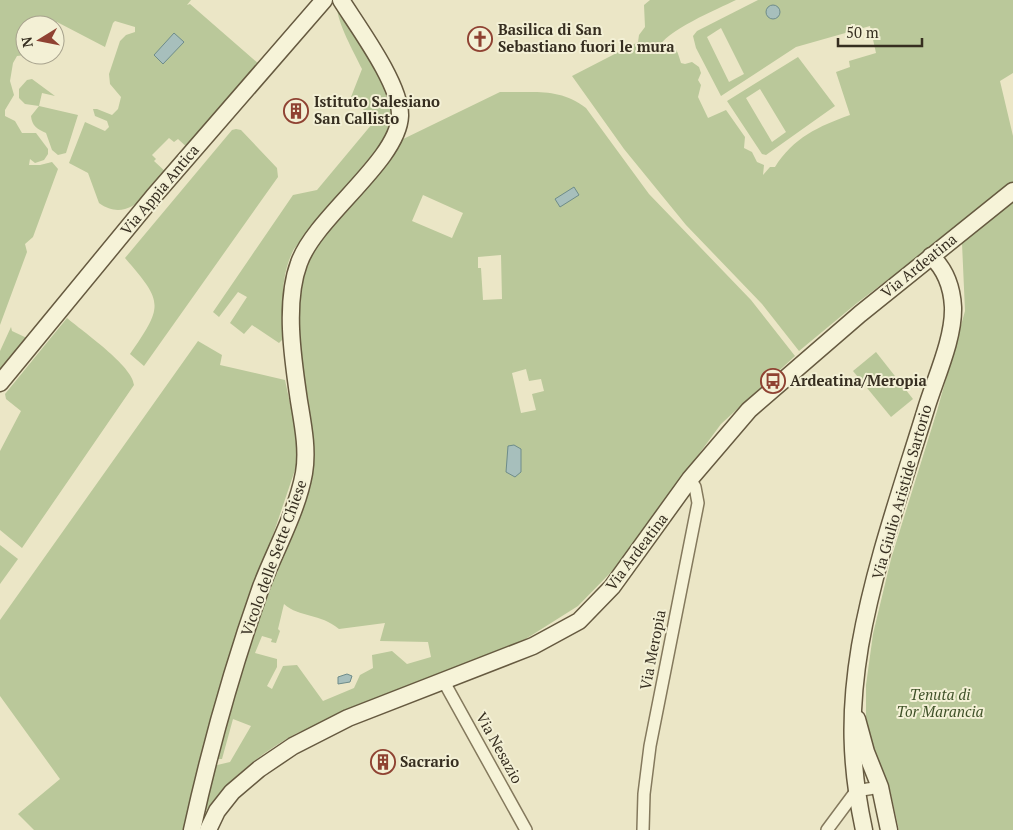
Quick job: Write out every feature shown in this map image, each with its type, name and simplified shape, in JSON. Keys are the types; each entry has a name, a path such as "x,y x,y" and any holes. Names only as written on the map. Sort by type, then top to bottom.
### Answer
{"main road":[{"name":"Via Appia Antica","path":"0,383 153,197 324,0"},
{"name":"Vicolo delle Sette Chiese","path":"192,830 228,691 261,588 297,497 304,472 306,447 292,342 293,295 298,264 316,234 386,148 399,123 400,108 394,90 341,0"},
{"name":"Via Ardeatina","path":"208,830 217,811 232,792 259,769 293,746 348,718 533,646 579,621 612,587 637,555 690,479 732,428 770,390 931,256 1013,191"},
{"name":"Via Giulio Aristide Sartorio","path":"864,830 856,791 851,747 860,648 872,595 952,321 952,302 947,281 940,266 931,256"},
{"name":"Via Giulio Aristide Sartorio","path":"854,705 866,752 880,787 889,830"}],"street":[{"name":"Via Meropia","path":"642,830 650,746 698,503 695,487 690,479"},
{"name":"Via Nesazio","path":"444,682 526,830"},
{"path":"827,830 856,791 880,787"}],"green space":[{"path":"0,0 191,0 187,5 190,4 259,64 190,150 178,139 174,142 169,138 152,155 156,159 154,161 168,174 137,203 129,208 119,210 110,209 99,203 88,173 69,163 85,122 105,131 109,127 107,121 95,116 93,109 112,115 118,109 121,97 110,84 109,74 120,41 126,35 135,32 135,27 115,21 105,47 65,26 65,15 15,15 15,60 10,81 14,95 5,110 5,116 15,121 22,133 36,133 48,149 48,154 44,160 35,163 30,159 29,165 52,162 58,169 33,237 25,244 27,252 0,325"},
{"path":"650,0 736,0 681,28 662,42 658,49 668,46 674,47 681,63 692,62 699,67 701,73 698,80 701,85 698,97 708,118 726,110 745,137 744,148 752,152 757,162 764,165 763,175 770,167 775,167 790,148 808,134 850,115 836,72 850,67 849,61 876,53 870,26 796,47 721,96 696,48 693,36 697,31 758,0 1013,0 1013,73 1000,81 1013,136 1013,185 857,303 799,351 762,304 686,225 624,149 572,76 638,42 639,35 645,27 644,5","holes":["721,28 744,74 729,82 707,37"]},
{"path":"337,1 389,91 394,113 390,133 294,249 289,260 284,282 283,339 279,343 252,325 244,334 230,323 247,297 238,292 219,317 213,312 293,195 317,190 372,124 373,119 351,97 362,69 341,26"},
{"path":"798,57 835,106 766,155 762,154 727,101","holes":["760,89 786,132 772,142 746,98"]},
{"path":"32,79 55,96 42,93 39,106 25,104 19,98 19,89 27,80"},
{"path":"500,92 545,92 576,101 586,108 649,194 751,300 795,356 721,424 615,568 578,606 524,640 297,733 256,759 223,790 202,816 213,766 230,762 251,726 233,719 222,759 214,759 268,581 278,572 275,562 304,487 296,323 307,252 397,142","holes":["423,195 463,213 452,238 412,221","501,255 502,299 483,300 481,268 478,268 478,257","526,369 529,381 541,379 544,391 532,394 536,410 521,413 512,373","284,604 297,612 325,620 339,629 385,623 380,641 428,642 431,657 407,664 392,651 372,655 373,668 360,675 354,688 323,701 297,665 283,666 272,689 267,686 277,667 277,659 255,653 262,636 272,639 271,642 276,643 280,631 278,629"]},
{"path":"39,106 78,115 66,153 58,155 52,150 46,133 34,125 31,116"},
{"path":"232,130 241,130 277,168 278,177 144,366 130,354 149,325 154,304 147,285 125,258"},
{"name":"Tenuta di Tor Marancia","path":"1013,200 1013,830 899,830 890,790 873,749 866,716 866,685 873,634 891,559 937,411 965,311 962,243"},
{"path":"67,318 95,340 125,368 134,385 22,548 0,530 0,451 21,411 6,399 5,394"},
{"path":"11,327 12,331 29,339 0,375 0,351"},
{"path":"198,341 222,355 220,365 285,380 295,427 298,457 212,715 188,830 34,830 18,814 60,779 0,696 0,620"},
{"path":"876,352 913,399 891,417 853,371"},
{"path":"0,545 18,559 0,584"}],"water":[{"path":"773,5 778,7 780,12 778,17 773,19 768,17 766,12 768,7"},
{"path":"174,33 184,42 163,64 154,55"},
{"path":"574,187 579,195 560,207 555,199"},
{"path":"514,445 521,449 521,472 515,477 506,472 508,446"},
{"path":"347,674 352,676 350,682 338,684 338,677"}],"place":[{"name":"Basilica di San Sebastiano fuori le mura","path":"480,39"},
{"name":"Istituto Salesiano San Callisto","path":"296,111"},
{"name":"Ardeatina/Meropia","path":"773,381"},
{"name":"Sacrario","path":"383,762"}]}
